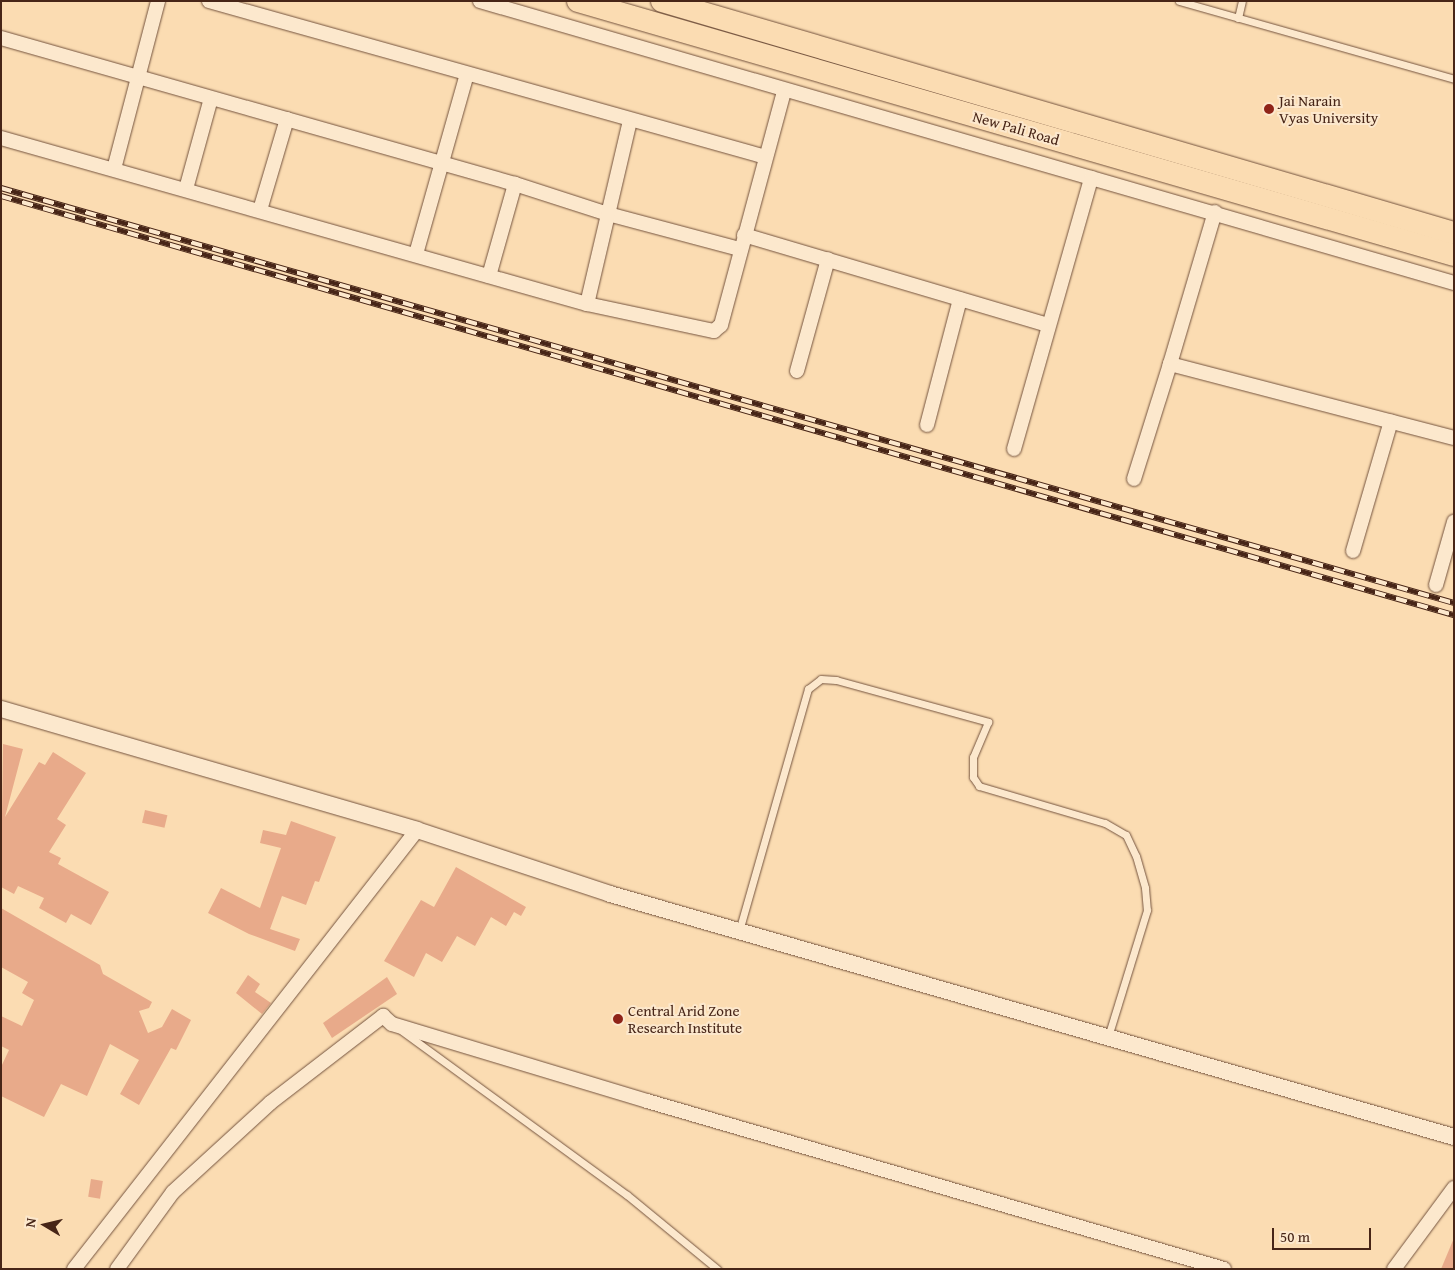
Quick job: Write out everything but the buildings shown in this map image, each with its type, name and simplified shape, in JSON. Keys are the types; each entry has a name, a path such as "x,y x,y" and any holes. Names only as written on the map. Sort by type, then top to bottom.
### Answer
{"highway":[{"name":"New Pali Road","path":"578,1 1454,255"},
{"name":"New Pali Road","path":"662,1 1454,233"}],"street":[{"path":"114,169 136,76 158,1"},
{"path":"209,1 766,158"},
{"path":"480,1 784,91 1215,212 1454,284"},
{"path":"1,38 516,184 608,214 740,249"},
{"path":"416,254 467,74"},
{"path":"1,138 416,254 587,304 714,331 721,325 784,91"},
{"path":"186,189 211,98"},
{"path":"260,210 287,120"},
{"path":"587,304 630,121"},
{"path":"1014,449 1047,325 1091,178"},
{"path":"489,276 516,184"},
{"path":"1134,479 1215,212"},
{"path":"744,234 1047,325"},
{"path":"797,371 828,259"},
{"path":"927,425 960,299"},
{"path":"1170,364 1454,438"},
{"path":"1353,551 1391,421"},
{"path":"1436,585 1454,522"},
{"path":"1,710 418,830 610,894 1108,1037 1222,1073 1454,1137"},
{"path":"74,1269 418,830"},
{"path":"117,1269 174,1192 270,1104 383,1016 392,1024 1224,1269"},
{"path":"1394,1269 1454,1188"}],"lane":[{"path":"1179,1 1454,79"},
{"path":"1238,18 1242,1"},
{"path":"740,931 808,689 821,680 836,680 988,722 973,757 973,777 979,786 1105,823 1126,835 1136,856 1146,888 1146,910 1108,1037"},
{"path":"392,1024 627,1195 717,1269"}],"railway":[{"path":"1,188 1454,603"},
{"path":"1,196 1454,615"}],"place":[{"name":"Jai Narain Vyas University","path":"1269,109"},
{"name":"Central Arid Zone Research Institute","path":"618,1019"}]}
